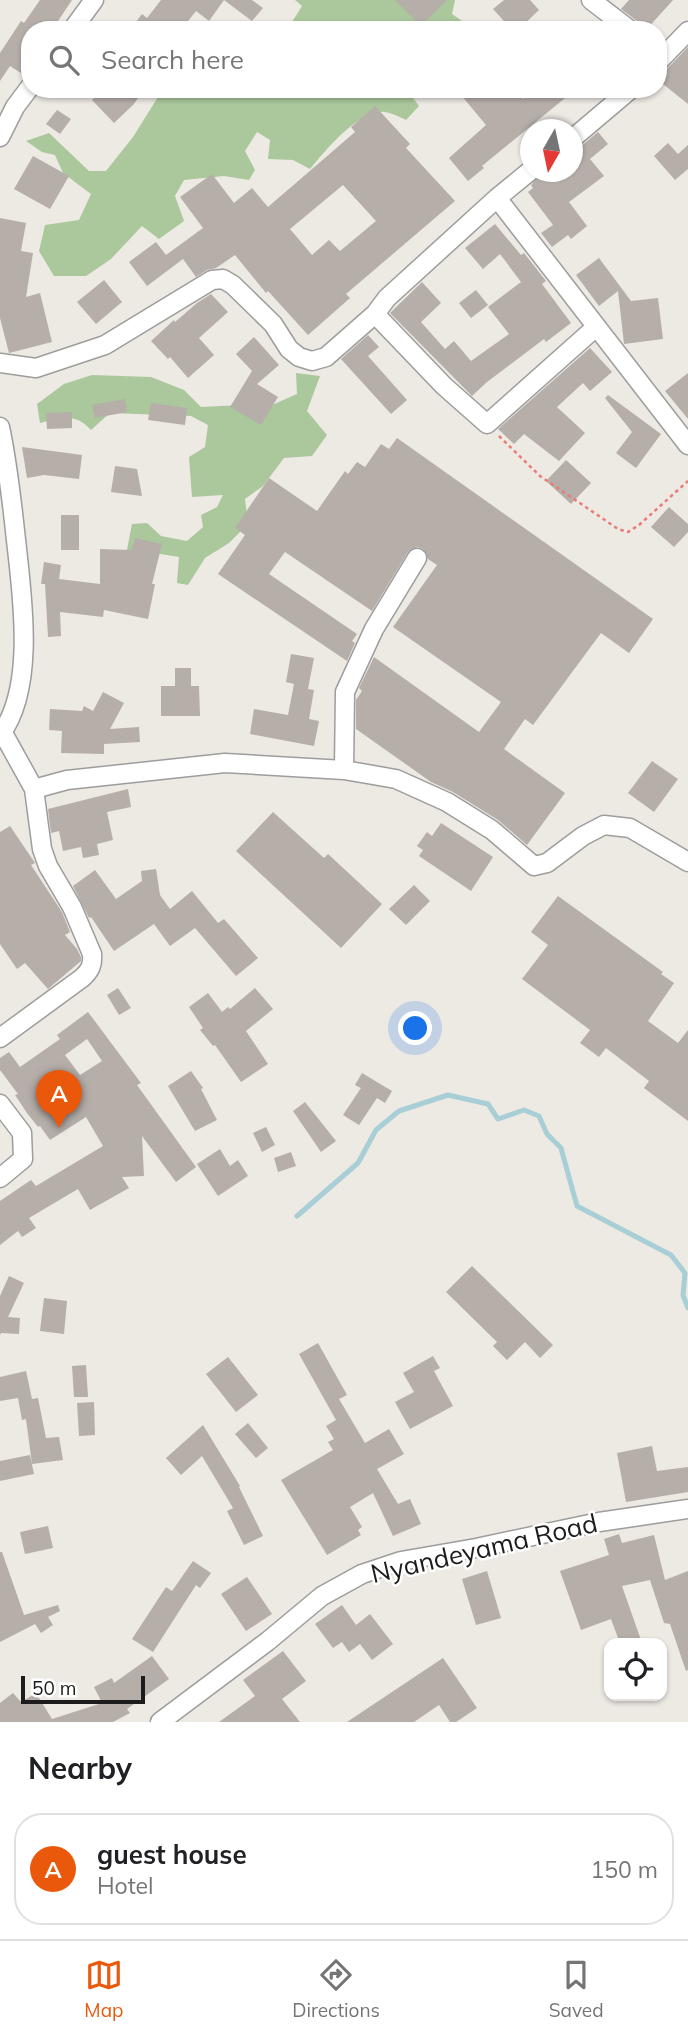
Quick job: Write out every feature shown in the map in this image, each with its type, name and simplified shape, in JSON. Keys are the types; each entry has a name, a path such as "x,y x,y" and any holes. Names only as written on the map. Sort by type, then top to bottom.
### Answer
{"street":[{"path":"79,21 94,0"},
{"path":"591,0 618,21"},
{"path":"667,50 688,31"},
{"path":"0,137 22,98"},
{"path":"583,130 620,98"},
{"path":"0,362 36,368 105,345 212,280 223,279 233,285 273,324 289,349 299,357 312,361 326,357 374,314 387,298 520,179"},
{"path":"497,198 688,445"},
{"path":"374,314 444,386 487,424 596,327"},
{"path":"0,427 23,608 23,663 15,704 1,734 34,789 42,849 48,866 72,907 93,961 91,968 82,978 0,1038"},
{"path":"344,770 345,692 374,629 417,558"},
{"path":"34,789 67,780 225,763 281,764 344,770 396,779 447,802 492,830 534,866 547,863 583,836 604,825 630,828 688,862"},
{"path":"0,1104 22,1133 23,1159 0,1178"},
{"name":"Nyandeyama Road","path":"160,1722 268,1642 322,1596 362,1574 401,1561 599,1522 688,1509"}],"path":[{"path":"487,424 540,476 618,529 628,532 688,481"}],"green space":[{"path":"295,0 455,0 452,14 462,21 293,21 302,6"},
{"path":"157,98 413,98 419,106 406,120 385,112 364,117 343,133 310,169 293,160 268,159 270,140 257,132 245,151 255,170 249,180 224,176 184,180 175,196 184,221 159,239 142,226 111,259 86,276 54,276 39,251 45,225 79,220 91,194 63,173 55,155 42,152 26,141 49,133 89,171 106,171 133,137"},
{"path":"296,373 320,376 307,411 327,435 312,456 284,458 263,486 245,499 248,524 229,543 205,558 188,585 177,583 179,557 155,553 124,565 132,524 147,523 161,536 187,541 203,527 201,515 217,507 223,495 192,497 189,457 205,447 208,425 191,416 110,413 91,430 79,421 67,418 40,423 37,404 64,384 92,375 151,377 184,390 201,407 242,405 263,409 297,394"}],"building":[{"path":"40,0 72,0 58,21 25,21"},
{"path":"161,0 224,0 209,21 196,11 188,21 137,21 142,14 147,18"},
{"path":"224,0 252,0 263,8 252,21"},
{"path":"395,0 447,0 426,21 416,21"},
{"path":"504,0 530,0 539,10 527,21 504,21 493,9"},
{"path":"629,0 673,0 654,21 637,21 621,9"},
{"path":"21,21 21,73 10,66 0,81 0,53"},
{"path":"688,47 688,104 667,87 667,69"},
{"path":"94,98 138,98 114,123 92,100"},
{"path":"464,98 565,98 539,119 520,119 520,135 468,181 449,158 486,125"},
{"path":"375,106 410,144 406,148 455,201 346,294 350,298 308,335 268,291 266,293 235,255 196,277 183,259 147,286 129,262 156,242 166,255 203,228 180,197 212,174 234,203 252,188 268,207 355,132 351,127","holes":["343,185 376,221 340,251 329,240 312,255 290,229"]},
{"path":"57,110 71,119 60,134 46,124"},
{"path":"598,132 608,144 590,159 604,176 569,202 587,226 571,239 568,235 552,247 541,233 553,225 528,192 533,188 531,185 534,182 583,182 583,145"},
{"path":"668,143 678,154 688,145 688,169 675,180 654,156"},
{"path":"33,156 69,176 50,209 14,189"},
{"path":"0,218 26,223 21,251 33,253 26,297 40,293 52,342 9,353 0,318"},
{"path":"495,224 521,255 524,253 546,281 542,284 571,323 546,342 544,339 472,396 390,313 422,282 441,303 421,322 445,349 454,341 471,361 509,334 488,307 521,282 500,254 483,269 465,248"},
{"path":"599,258 631,301 658,298 663,339 624,344 618,291 599,306 576,275"},
{"path":"104,280 122,302 96,324 77,302"},
{"path":"476,290 488,305 471,318 459,303"},
{"path":"211,294 228,312 199,338 214,355 188,378 170,357 168,359 151,341 174,320 175,322"},
{"path":"368,335 379,347 368,356 407,400 391,414 341,359"},
{"path":"254,337 279,365 257,384 278,397 261,425 230,407 252,371 236,354"},
{"path":"590,348 612,372 590,391 583,383 557,407 585,433 559,461 524,434 514,444 498,429"},
{"path":"688,373 688,419 665,391"},
{"path":"608,395 661,434 636,468 616,453 632,432 605,398"},
{"path":"125,399 127,412 95,418 92,405"},
{"path":"151,403 187,408 185,425 148,420"},
{"path":"72,412 72,428 47,429 46,413"},
{"path":"397,438 653,619 629,653 601,633 533,725 525,719 504,749 565,793 527,845 498,820 453,792 431,782 356,729 356,700 362,691 359,688 374,657 479,732 501,702 393,627 437,565 428,559 423,549 417,547 408,552 372,611 285,552 269,574 357,634 352,641 355,643 347,661 218,574 245,535 235,528 269,478 317,511 345,471 348,474 357,462 365,467 381,444 389,449"},
{"path":"22,447 82,455 79,479 44,475 27,478"},
{"path":"566,460 591,483 571,504 546,481"},
{"path":"115,466 137,469 142,496 111,492"},
{"path":"669,507 688,524 688,532 674,547 651,527"},
{"path":"61,515 79,515 79,550 61,550"},
{"path":"135,538 162,544 152,584 155,584 148,619 104,610 103,617 60,612 61,636 48,637 45,584 41,584 44,562 61,565 59,579 100,584 100,549 132,550"},
{"path":"291,654 314,658 308,689 314,690 309,719 319,721 314,746 250,734 254,709 288,715 294,684 286,682"},
{"path":"175,668 191,668 191,686 199,686 200,716 161,716 161,686 175,686"},
{"path":"103,692 124,703 110,729 139,727 140,742 104,744 104,754 61,753 62,731 49,730 50,709 82,711 84,706 93,711"},
{"path":"652,761 678,779 654,812 628,793"},
{"path":"128,789 131,807 107,812 113,840 97,844 99,855 83,858 81,847 63,851 59,831 51,833 48,809"},
{"path":"273,812 324,858 328,854 382,904 341,948 236,851"},
{"path":"441,823 493,857 471,891 419,856 423,850 417,846 427,832 432,836"},
{"path":"10,826 35,863 31,865 62,912 70,932 65,935 81,957 81,961 48,989 25,963 17,969 0,944 0,832"},
{"path":"156,869 160,895 170,909 192,891 218,923 224,919 258,958 236,976 195,928 170,946 154,924 114,951 91,917 89,918 73,886 95,870 116,899 142,881 141,871"},
{"path":"414,885 430,901 406,925 389,909"},
{"path":"558,896 663,972 661,974 674,983 648,1021 678,1043 688,1030 688,1121 644,1088 649,1081 606,1048 599,1057 580,1043 590,1030 522,979 548,945 531,932"},
{"path":"118,988 131,1008 119,1015 107,995"},
{"path":"255,988 273,1009 246,1031 268,1064 241,1082 215,1045 213,1046 200,1030 203,1028 189,1007 208,993 222,1012 228,1007 230,1009"},
{"path":"88,1012 141,1083 137,1085 196,1167 176,1182 142,1136 144,1176 122,1177 129,1188 90,1210 78,1189 29,1218 36,1228 22,1237 18,1231 0,1245 0,1201 31,1180 36,1186 103,1146 86,1117 50,1140 27,1113 15,1095 18,1094 0,1070 0,1058 9,1052 20,1067 60,1039 57,1035","holes":["87,1039 102,1061 80,1075 65,1055"]},
{"path":"191,1071 203,1088 201,1089 217,1120 195,1131 168,1086"},
{"path":"362,1073 392,1091 385,1103 377,1098 359,1125 343,1115 361,1088 355,1085"},
{"path":"305,1102 336,1141 321,1152 293,1111"},
{"path":"266,1127 275,1145 262,1152 253,1133"},
{"path":"220,1149 230,1166 238,1160 248,1176 218,1196 197,1164"},
{"path":"291,1152 296,1166 278,1172 274,1158"},
{"path":"472,1266 553,1345 540,1358 525,1342 507,1360 493,1346 497,1342 446,1292"},
{"path":"9,1276 24,1283 8,1317 20,1318 19,1334 0,1335 0,1296"},
{"path":"44,1298 67,1301 64,1334 40,1331"},
{"path":"318,1343 347,1395 339,1399 365,1443 389,1429 404,1454 377,1469 398,1504 410,1499 421,1524 393,1536 373,1493 350,1507 362,1527 358,1530 361,1535 327,1555 281,1480 333,1450 328,1442 334,1439 326,1426 336,1420 299,1354"},
{"path":"433,1356 440,1368 434,1371 453,1406 410,1429 395,1402 414,1392 403,1373"},
{"path":"228,1357 258,1395 236,1412 206,1374"},
{"path":"86,1365 88,1397 74,1397 72,1366"},
{"path":"26,1371 32,1399 38,1398 46,1438 59,1437 63,1460 32,1464 26,1419 22,1420 18,1398 0,1401 0,1377"},
{"path":"94,1402 95,1435 79,1436 77,1403"},
{"path":"248,1423 268,1448 256,1458 235,1434"},
{"path":"203,1425 240,1486 263,1536 244,1545 227,1511 233,1508 202,1456 181,1475 166,1458"},
{"path":"652,1446 657,1471 688,1467 688,1492 626,1502 617,1453"},
{"path":"30,1455 34,1474 0,1481 0,1461"},
{"path":"48,1526 53,1548 25,1554 20,1532"},
{"path":"619,1534 622,1543 654,1535 665,1580 688,1571 688,1670 686,1671 670,1624 664,1623 650,1580 622,1586 640,1638 618,1638 611,1619 581,1630 560,1571 609,1555 604,1539"},
{"path":"0,1552 24,1615 58,1605 60,1611 48,1617 53,1625 41,1633 35,1624 0,1642"},
{"path":"193,1561 211,1573 200,1588 196,1585 153,1652 132,1639 166,1587 172,1591"},
{"path":"487,1571 501,1618 476,1625 462,1579"},
{"path":"247,1577 272,1614 246,1631 221,1594"},
{"path":"342,1605 356,1625 370,1614 393,1644 372,1660 360,1644 349,1652 342,1642 333,1648 315,1624"},
{"path":"283,1651 306,1681 282,1699 300,1722 219,1722 255,1696 243,1680"},
{"path":"152,1656 169,1679 127,1709 130,1713 113,1722 0,1722 0,1703 13,1693 21,1702 36,1693 52,1719 102,1703 94,1687 112,1678 114,1683"},
{"path":"443,1658 477,1708 456,1722 450,1722 439,1705 414,1722 347,1722"}],"waterway":[{"path":"297,1216 358,1163 376,1130 399,1111 448,1095 488,1104 498,1119 524,1110 539,1116 547,1134 561,1148 577,1206 671,1255 685,1273 683,1295 688,1308"}],"place":[{"name":"guest house","path":"59,1128"}]}
